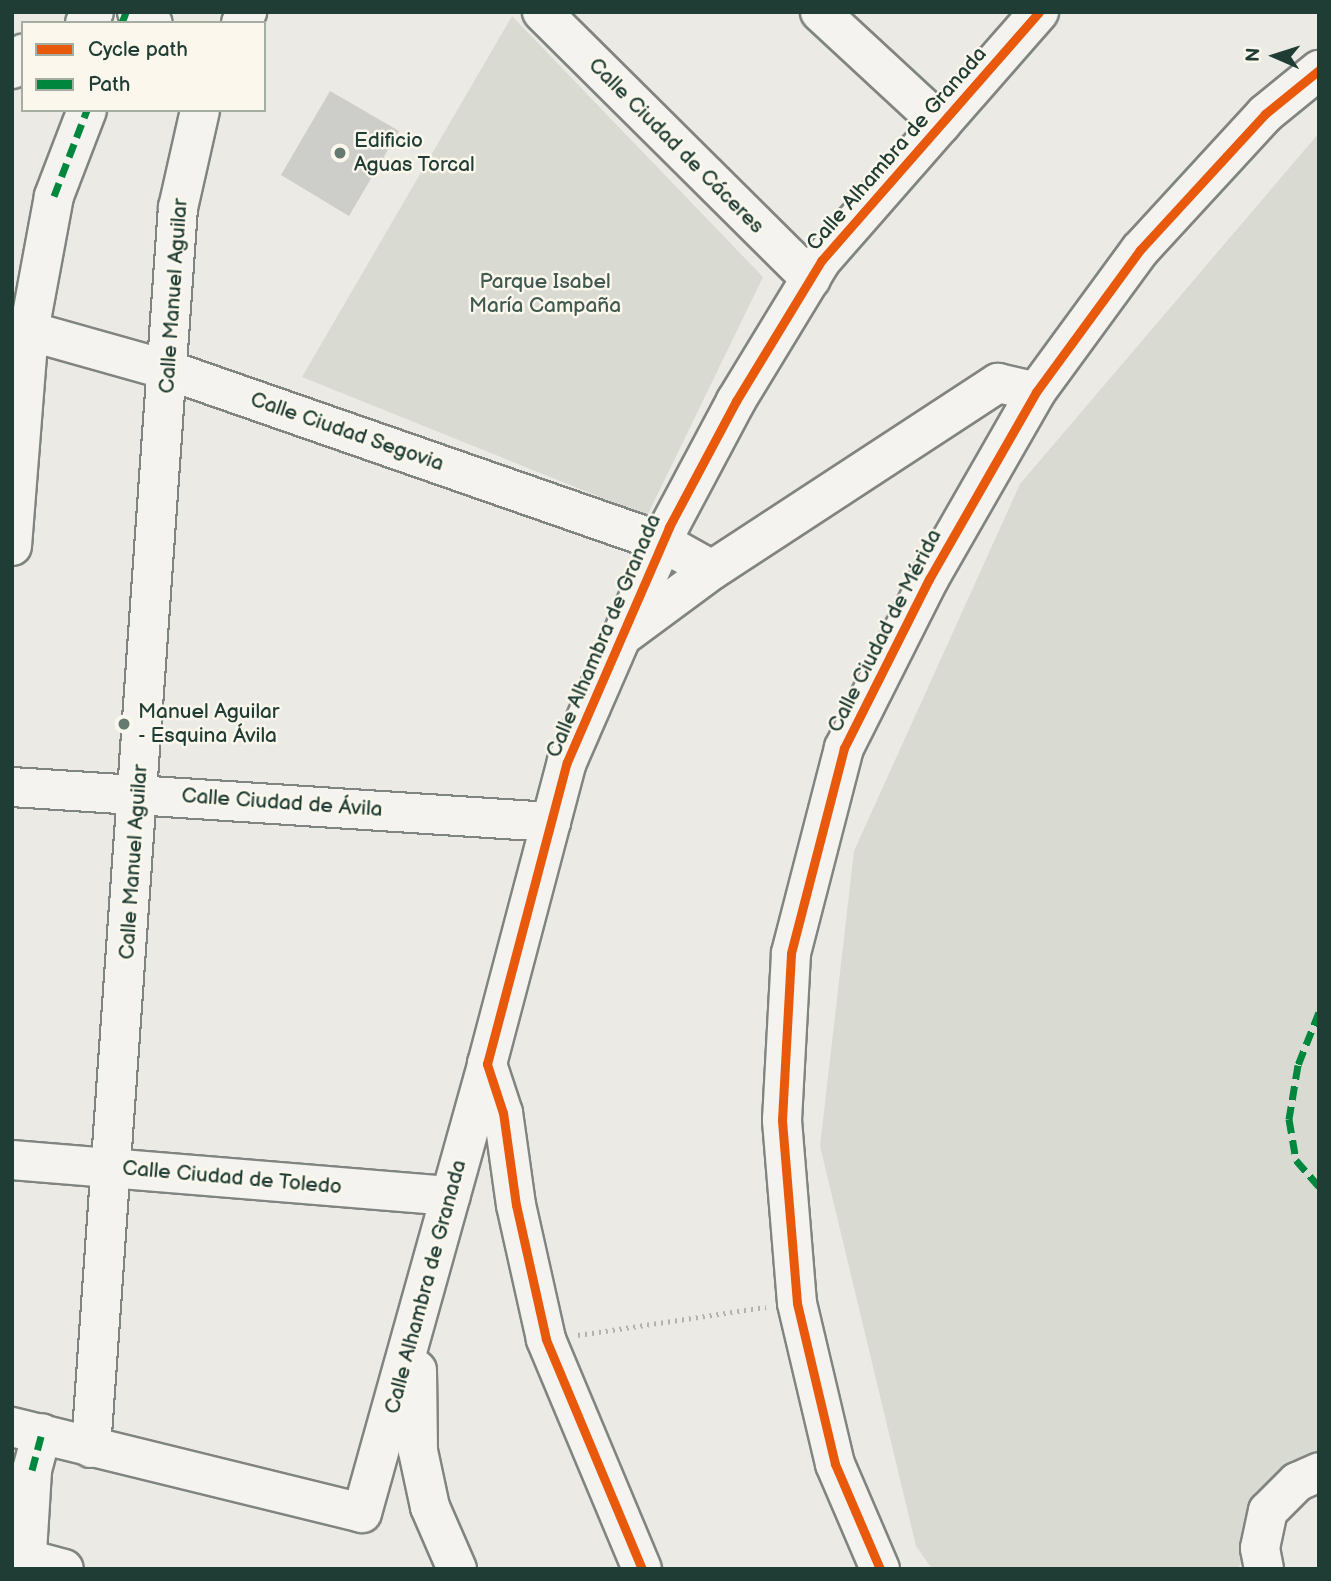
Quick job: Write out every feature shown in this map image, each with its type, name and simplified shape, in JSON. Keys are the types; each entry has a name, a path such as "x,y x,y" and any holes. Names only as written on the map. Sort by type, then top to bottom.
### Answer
{"street":[{"name":"Calle Ciudad de Cáceres","path":"542,12 811,279"},
{"path":"820,12 941,124"},
{"name":"Calle Alhambra de Granada","path":"91,1448 353,1515 364,1510 421,1309 567,762 663,542 736,401 811,279 941,124 1040,12"},
{"name":"Calle Ciudad de Mérida","path":"880,1569 835,1464 797,1303 782,1120 791,953 844,748 929,579 1036,393 1140,250 1265,114 1319,69"},
{"path":"12,546 29,331 54,196 87,112"},
{"name":"Calle Manuel Aguilar","path":"91,1448 139,794 178,208 200,112"},
{"name":"Calle Ciudad Segovia","path":"29,331 168,370 663,542 712,570"},
{"path":"621,638 712,570 998,383 1036,393"},
{"name":"Calle Ciudad de Ávila","path":"12,787 551,822"},
{"path":"486,1064 503,1113 516,1205 546,1339 642,1569"},
{"name":"Calle Ciudad de Toledo","path":"12,1160 451,1196"},
{"path":"421,1309 418,1451 430,1507 457,1569"},
{"path":"64,1569 27,1564 32,1470 27,1430 91,1448"},
{"path":"1264,1569 1260,1548 1268,1511 1297,1482 1319,1472"}],"path":[{"path":"546,1339 797,1303"}],"green space":[{"name":"Parque Isabel María Campaña","path":"512,16 763,277 647,516 302,377"},
{"path":"1319,133 1319,1463 1305,1471 1237,1569 932,1569 916,1546 820,1146 854,851 1020,484"}],"building":[{"name":"Edificio Aguas Torcal","path":"330,91 399,131 349,216 281,175"}],"marked path":[{"path":"123,21 126,12"},
{"path":"54,196 86,112"},
{"path":"1319,1012 1298,1065 1289,1119 1296,1160 1319,1186"},
{"path":"32,1470 42,1433"}],"cycle path":[{"path":"642,1569 546,1339 516,1205 503,1113 487,1064 567,762 669,527 736,401 821,261 1039,12"},
{"path":"880,1569 835,1464 797,1303 782,1120 791,953 844,748 929,579 1036,392 1140,250 1265,114 1319,70"}],"place":[{"name":"Edificio Aguas Torcal","path":"340,153"},
{"name":"Manuel Aguilar - Esquina Ávila","path":"124,724"}]}
